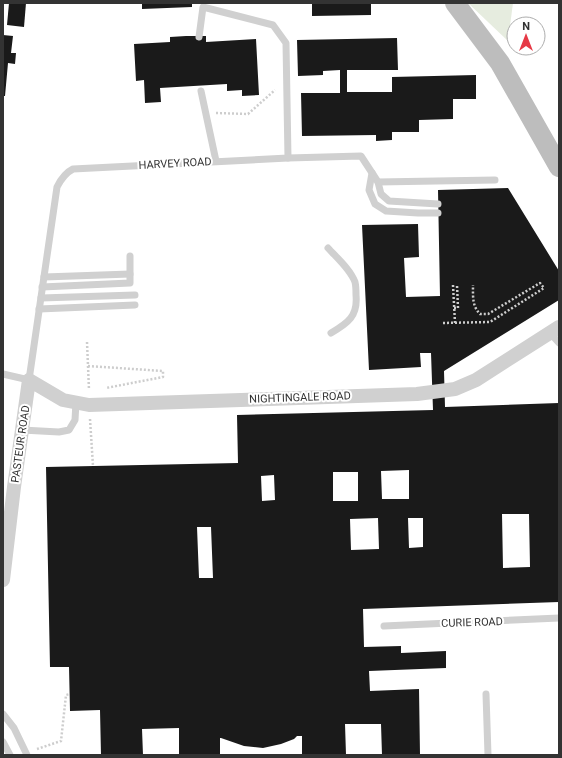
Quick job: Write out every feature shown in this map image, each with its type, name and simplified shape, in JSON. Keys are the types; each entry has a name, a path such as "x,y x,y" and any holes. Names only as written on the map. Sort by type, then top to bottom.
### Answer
{"main road":[{"path":"455,3 500,63 559,167"}],"street":[{"name":"NIGHTINGALE ROAD","path":"29,380 63,400 90,404 409,394 455,389 476,380 556,334"},
{"name":"PASTEUR ROAD","path":"3,580 29,380"}],"lane":[{"path":"199,37 203,7 272,25 286,43 288,158"},
{"path":"201,90 216,161"},
{"name":"HARVEY ROAD","path":"29,380 57,187 62,178 68,172 73,169 216,161 361,156 372,173"},
{"path":"372,173 378,182 381,194 389,201 438,204"},
{"path":"372,173 369,190 375,204 386,210 438,213"},
{"path":"378,182 495,180"},
{"path":"328,248 346,268 355,283 357,302 356,312 344,326 331,333"},
{"path":"42,287 130,283 130,256"},
{"path":"44,277 130,274"},
{"path":"40,298 135,295"},
{"path":"39,309 135,305"},
{"path":"3,374 29,380"},
{"path":"22,430 59,432 69,430 75,420 76,402"},
{"name":"CURIE ROAD","path":"384,626 559,618"},
{"path":"486,694 488,755"},
{"path":"3,714 14,728 26,754"},
{"path":"3,742 10,755"}],"path":[{"path":"206,113 248,114 286,80"},
{"path":"443,323 490,322 544,288 540,282 488,314 480,314 476,310 472,300 473,285"},
{"path":"454,323 455,285"},
{"path":"88,366 90,391"},
{"path":"26,754 61,741 66,695 70,694"}],"shaded area":[{"path":"468,3 513,3 511,16 506,16 506,39"}],"building":[{"path":"9,3 26,3 24,27 7,25"},
{"path":"142,3 192,3 192,7 142,9"},
{"path":"312,3 371,3 371,15 312,16"},
{"path":"3,35 13,36 11,53 16,53 15,64 8,63 5,96 3,96"},
{"path":"206,36 206,42 256,39 259,95 242,96 242,90 227,91 227,84 160,88 161,102 145,103 144,80 136,81 134,44 170,42 170,37"},
{"path":"397,38 398,70 347,70 347,92 392,92 392,77 476,75 476,99 453,99 453,119 419,120 419,132 392,132 392,140 376,141 376,135 302,136 301,93 340,93 340,70 323,71 323,75 298,76 297,40"},
{"path":"508,188 559,271 559,300 444,371 445,407 559,403 559,602 363,609 364,647 401,646 401,653 446,651 446,668 369,671 370,691 419,689 420,755 382,755 381,724 345,724 346,755 302,755 302,736 297,736 294,739 281,744 263,748 244,746 220,738 220,755 179,755 179,728 142,729 143,755 101,755 100,710 70,711 69,667 50,667 46,467 238,463 237,415 433,410 431,353 420,353 421,367 369,370 362,225 418,224 419,257 404,258 406,297 440,296 438,190","holes":["409,470 409,499 382,499 381,471","333,472 358,472 358,501 333,501","274,475 275,500 262,501 261,476","502,514 529,514 530,567 503,568","378,518 379,549 351,550 350,519","408,518 423,518 423,547 409,548","197,527 211,527 213,578 199,578"]}]}
